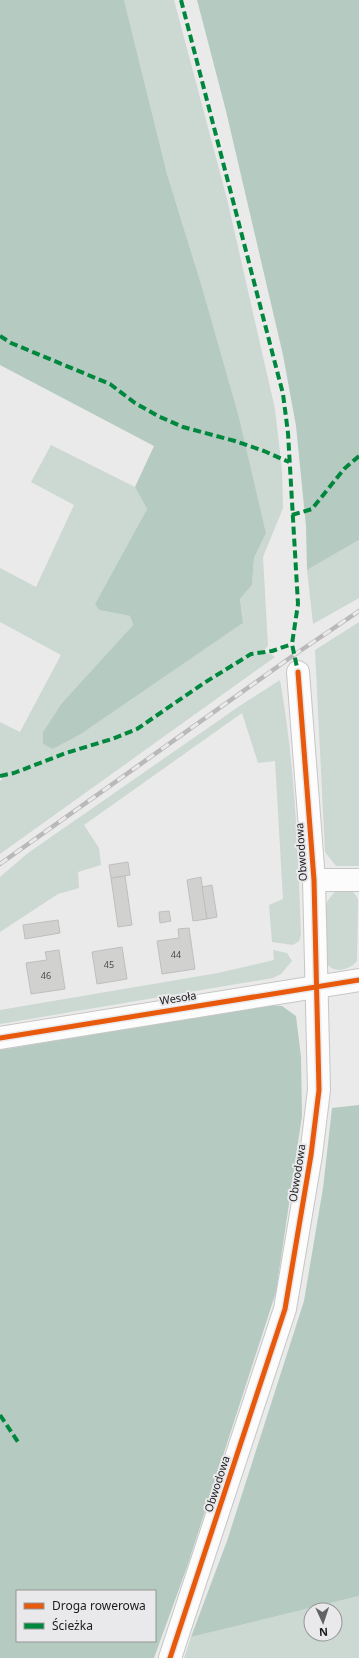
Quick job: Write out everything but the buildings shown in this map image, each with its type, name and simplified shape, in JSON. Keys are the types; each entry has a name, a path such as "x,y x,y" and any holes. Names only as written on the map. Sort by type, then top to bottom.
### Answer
{"street":[{"name":"Obwodowa","path":"170,1658 285,1309 311,1155 319,1090 315,986 314,880 298,672"},
{"path":"314,880 359,880"},
{"name":"Wesoła","path":"0,1038 359,980"}],"shaded area":[{"path":"124,0 174,0 227,199 275,409 282,470 283,508 263,557 268,646 263,651 275,657 0,854 0,781 3,779 0,777 0,722 20,732 61,655 0,622 0,568 36,587 74,505 31,482 51,445 135,487 147,509 95,604 99,610 130,616 133,625 61,704 43,732 53,749 81,734 243,623 240,599 252,585 254,558 266,533 239,417 202,287 167,174"},
{"path":"359,540 359,598 313,624 307,570"},
{"path":"359,622 359,866 336,866 325,852 315,650"},
{"path":"280,680 289,743 295,807 301,935 299,941 293,945 272,942 269,905 283,899 275,761 258,763 242,713 84,825 99,848 101,865 78,872 79,888 58,894 0,932 0,877 28,853 241,705"},
{"path":"337,889 350,890 355,894 358,900 357,961 350,967 340,970 327,964 324,948 325,908 327,902"},
{"path":"273,950 287,953 292,961 281,974 273,978 0,1024 0,1010 218,973 274,960"},
{"path":"359,1596 359,1658 184,1658 191,1637 303,1610 303,1642 343,1642 343,1602 334,1602"}],"green space":[{"path":"0,0 124,0 167,174 202,287 239,417 266,533 254,558 252,585 240,599 243,623 81,734 53,749 43,744 43,732 61,704 133,625 130,616 99,610 95,604 147,509 135,487 154,446 0,365"},
{"path":"197,0 359,0 359,540 307,570 306,526 296,426 283,355 226,111"},
{"path":"269,1005 282,1006 296,1016 301,1057 302,1116 276,1292 187,1567 154,1658 0,1658 0,1050"},
{"path":"359,1105 359,1596 334,1602 303,1602 303,1610 191,1637 227,1541 304,1301 323,1188 332,1108"}],"railway":[{"path":"0,864 294,655 359,611"}],"marked path":[{"path":"181,0 283,394 288,433 298,604 292,644 298,672"},
{"path":"0,336 11,343 110,384 135,403 158,416 183,427 235,441 289,462"},
{"path":"292,515 312,509 344,469 359,456"},
{"path":"0,776 14,773 66,753 112,739 137,729 204,683 251,654 272,651 292,644"},
{"path":"0,1415 18,1442"}],"cycle path":[{"path":"170,1658 285,1309 311,1155 319,1090 314,880 298,672"},
{"path":"0,1038 359,980"}]}
